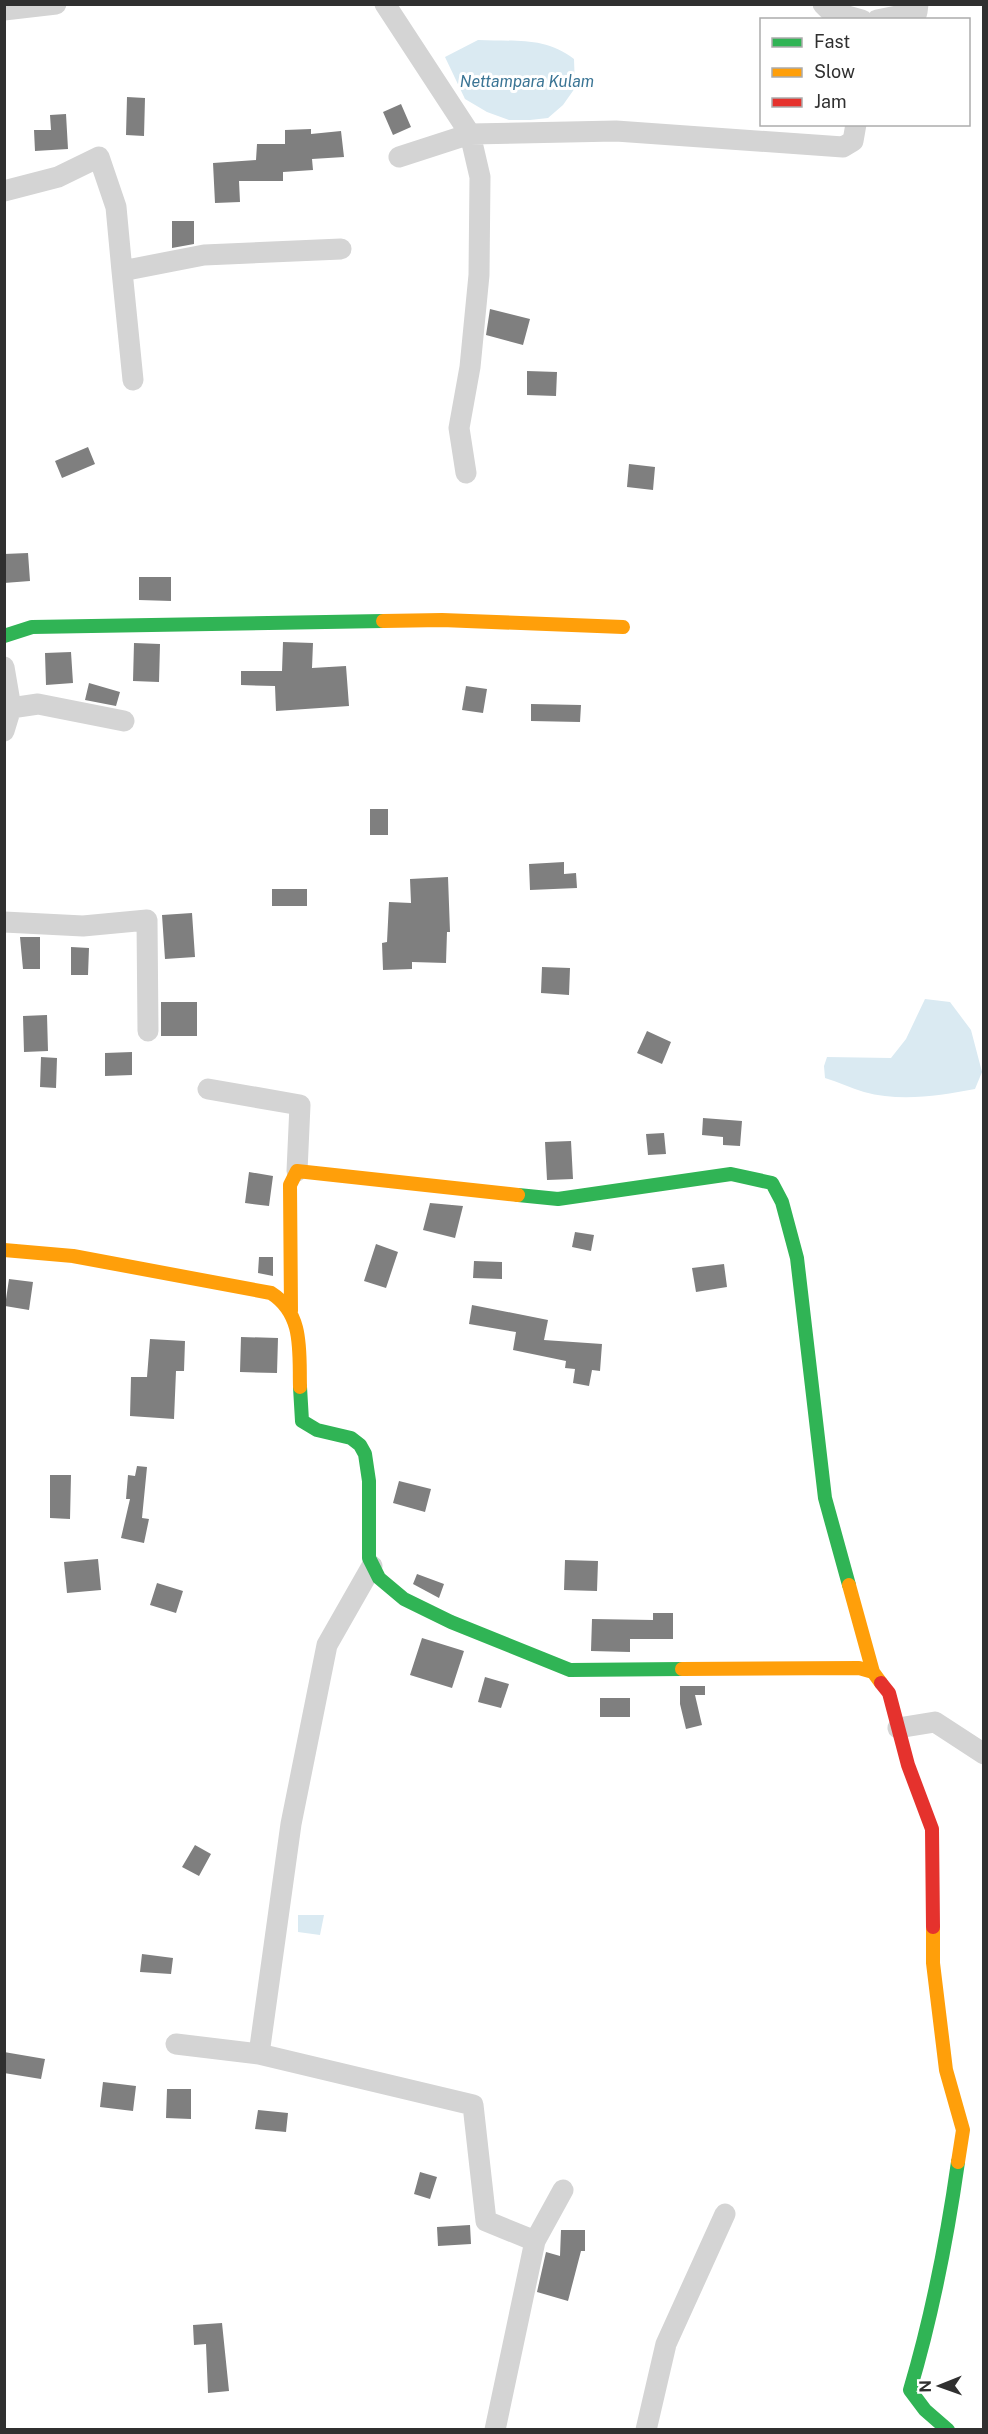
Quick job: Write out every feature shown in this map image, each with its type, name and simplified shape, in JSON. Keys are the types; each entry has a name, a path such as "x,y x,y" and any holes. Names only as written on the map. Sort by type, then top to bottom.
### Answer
{"street":[{"path":"4,10 56,4"},
{"path":"386,4 470,134 480,177 479,275 470,367 459,428 466,473"},
{"path":"823,4 830,11 855,18"},
{"path":"887,18 917,12 918,4"},
{"path":"399,157 470,134 616,131 843,147 854,141 856,126"},
{"path":"4,191 58,177 99,157 116,207 134,380"},
{"path":"122,271 204,255 341,249"},
{"path":"4,636 32,627 442,620 622,627"},
{"path":"4,667 11,708 4,731"},
{"path":"11,708 38,705 124,721"},
{"path":"4,922 83,926 147,920 148,1031"},
{"path":"208,1089 300,1105 297,1171 290,1185 291,1311 298,1333 302,1421 315,1430 346,1436 358,1442 365,1453 368,1471 368,1555 375,1574 391,1590 419,1607 532,1654 554,1666 570,1670 859,1668 873,1672"},
{"path":"297,1171 558,1199 731,1174 772,1183 783,1202 797,1258 825,1498 873,1672 889,1693 908,1765 932,1829 933,1963 946,2070 963,2130 949,2226 919,2360 910,2390 925,2410 948,2430"},
{"path":"4,1250 73,1256 249,1288 271,1293 282,1300 291,1311"},
{"path":"259,2054 291,1824 327,1645 372,1566"},
{"path":"898,1728 935,1722 984,1754"},
{"path":"176,2044 259,2054 472,2105 486,2221 535,2241"},
{"path":"495,2430 535,2241 563,2190"},
{"path":"646,2430 666,2344 725,2214"}],"water":[{"name":"Nettampara Kulam","path":"478,40 540,43 563,52 574,59 575,88 563,105 548,118 509,120 487,112 465,99 445,57"},
{"path":"925,999 950,1002 971,1030 982,1072 975,1089 934,1096 891,1097 864,1092 825,1078 824,1066 827,1057 891,1058 906,1039"},
{"path":"298,1915 324,1915 320,1935 298,1932"}],"building":[{"path":"127,97 145,98 144,136 126,135"},
{"path":"401,104 411,127 393,135 383,112"},
{"path":"66,114 68,149 35,151 34,130 51,130 50,115"},
{"path":"311,129 311,134 341,131 344,157 312,159 313,170 283,172 283,181 239,181 240,202 215,203 213,163 256,160 257,144 285,144 285,130"},
{"path":"172,221 194,221 194,244 172,248"},
{"path":"490,309 530,319 523,345 486,335"},
{"path":"527,371 557,372 556,396 527,395"},
{"path":"88,447 95,464 62,478 55,461"},
{"path":"629,464 655,467 653,490 627,487"},
{"path":"28,553 30,581 4,583 4,554"},
{"path":"139,577 171,577 171,601 139,600"},
{"path":"283,642 313,643 312,668 346,666 349,706 276,711 275,686 241,685 241,671 282,671"},
{"path":"134,643 160,644 159,682 133,681"},
{"path":"71,652 73,683 46,685 45,653"},
{"path":"89,683 120,692 116,706 85,700"},
{"path":"466,686 487,689 483,713 462,710"},
{"path":"531,704 581,705 580,722 531,721"},
{"path":"370,809 388,809 388,835 370,835"},
{"path":"564,862 564,874 576,873 577,888 530,890 529,864"},
{"path":"448,877 450,932 447,932 446,963 412,962 412,969 383,970 382,943 387,942 389,902 411,903 410,879"},
{"path":"272,889 307,889 307,906 272,906"},
{"path":"192,913 195,957 165,959 162,915"},
{"path":"20,937 40,937 40,969 23,969"},
{"path":"71,947 89,948 88,975 71,975"},
{"path":"542,967 570,968 569,995 541,993"},
{"path":"161,1002 197,1002 197,1036 161,1036"},
{"path":"47,1015 48,1051 24,1052 23,1016"},
{"path":"647,1031 671,1042 662,1064 637,1053"},
{"path":"132,1052 132,1075 105,1076 105,1053"},
{"path":"41,1057 57,1058 56,1088 40,1087"},
{"path":"703,1118 742,1121 740,1146 723,1145 723,1137 702,1135"},
{"path":"664,1133 666,1154 648,1155 646,1134"},
{"path":"571,1141 573,1179 547,1180 545,1142"},
{"path":"249,1172 273,1176 269,1206 245,1203"},
{"path":"430,1203 463,1206 455,1238 423,1230"},
{"path":"575,1232 594,1235 591,1251 572,1247"},
{"path":"376,1244 398,1252 386,1288 364,1281"},
{"path":"259,1257 273,1257 273,1276 258,1273"},
{"path":"474,1261 502,1262 502,1279 473,1278"},
{"path":"724,1264 727,1287 696,1292 692,1268"},
{"path":"9,1279 33,1282 29,1310 5,1306"},
{"path":"472,1305 548,1320 544,1340 602,1344 600,1371 592,1370 589,1386 573,1383 575,1369 565,1368 566,1361 513,1350 516,1332 469,1324"},
{"path":"241,1337 278,1338 277,1373 240,1372"},
{"path":"150,1339 185,1341 184,1371 176,1371 174,1419 130,1416 131,1377 147,1377"},
{"path":"137,1466 147,1467 142,1518 149,1519 144,1543 121,1538 130,1499 126,1499 128,1475 135,1476"},
{"path":"50,1475 71,1475 70,1519 50,1518"},
{"path":"399,1481 431,1489 425,1512 393,1503"},
{"path":"98,1559 101,1590 67,1593 64,1562"},
{"path":"565,1560 598,1561 597,1591 564,1590"},
{"path":"417,1574 444,1584 439,1598 413,1584"},
{"path":"157,1583 183,1591 176,1613 150,1605"},
{"path":"653,1613 673,1613 673,1639 630,1639 630,1652 591,1651 592,1619 653,1620"},
{"path":"422,1638 464,1651 452,1688 410,1675"},
{"path":"485,1677 509,1684 501,1708 478,1702"},
{"path":"680,1686 705,1686 705,1695 695,1695 702,1725 686,1729 680,1704"},
{"path":"600,1698 630,1698 630,1717 600,1717"},
{"path":"195,1845 211,1854 199,1876 182,1867"},
{"path":"142,1954 173,1958 171,1974 140,1972"},
{"path":"4,2052 45,2059 41,2079 4,2073"},
{"path":"103,2082 136,2086 133,2111 100,2107"},
{"path":"167,2089 191,2089 191,2119 166,2118"},
{"path":"258,2110 288,2113 286,2132 255,2129"},
{"path":"420,2172 437,2177 430,2199 414,2194"},
{"path":"470,2225 471,2244 438,2246 437,2227"},
{"path":"561,2230 585,2230 585,2251 581,2251 568,2301 537,2292 546,2252 560,2256"},
{"path":"222,2323 229,2391 208,2393 206,2344 194,2345 193,2325"}],"traffic: fast":[{"path":"4,636 32,627 383,621"},
{"path":"518,1195 558,1199 731,1174 772,1183 782,1202 797,1258 825,1498 849,1585"},
{"path":"300,1387 302,1421 317,1430 351,1438 360,1445 365,1454 369,1481 369,1558 379,1578 404,1599 451,1622 570,1670 682,1669"},
{"path":"948,2430 925,2410 910,2390 938,2277 958,2162"}],"traffic: slow":[{"path":"383,621 442,620 623,627"},
{"path":"291,1311 290,1185 297,1171 518,1195"},
{"path":"4,1250 73,1256 271,1293 289,1311 298,1334 300,1387"},
{"path":"849,1585 873,1672"},
{"path":"682,1669 859,1668 873,1672 881,1683"},
{"path":"933,1927 933,1963 946,2070 963,2130 958,2162"}],"traffic: jam":[{"path":"881,1683 889,1693 908,1765 932,1829 933,1927"}]}
